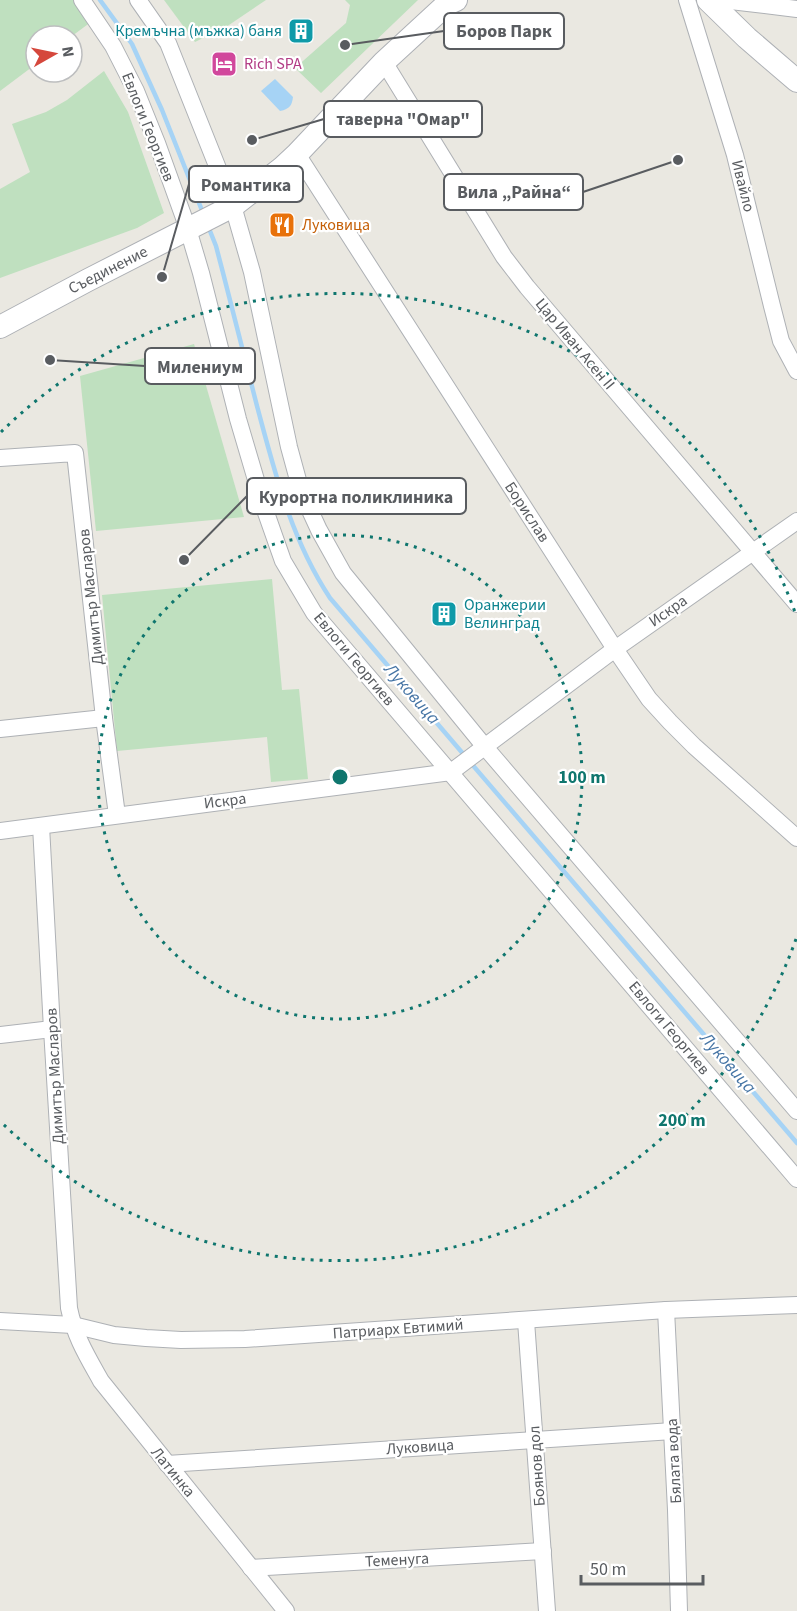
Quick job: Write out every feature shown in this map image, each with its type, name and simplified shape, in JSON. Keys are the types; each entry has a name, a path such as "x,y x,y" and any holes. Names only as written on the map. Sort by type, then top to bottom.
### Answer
{"street":[{"name":"Евлоги Георгиев","path":"82,0 113,46 136,91 157,143 201,273 241,430 264,507 283,561 314,613 797,1179"},
{"path":"138,0 168,43 232,206 252,272 289,447 302,491 319,530 343,573 485,747 797,1112"},
{"name":"Съединение","path":"0,327 232,206 282,168 384,62 447,4 456,0"},
{"name":"Ивайло","path":"687,0 735,155 782,340 797,371"},
{"path":"708,0 747,38 797,81"},
{"path":"722,0 797,9"},
{"name":"Цар Иван Асен II","path":"384,62 510,264 797,604"},
{"name":"Борислав","path":"297,154 649,699 694,746 797,838"},
{"name":"Димитър Масларов","path":"0,458 75,453 117,815"},
{"name":"Искра","path":"485,747 615,649 797,521"},
{"path":"0,729 104,718"},
{"path":"451,772 485,747"},
{"name":"Искра","path":"0,831 451,772"},
{"name":"Димитър Масларов","path":"41,826 51,1029 69,1308 73,1325"},
{"path":"0,1035 51,1029"},
{"name":"Патриарх Евтимий","path":"0,1321 73,1325 114,1335 181,1340 245,1339 666,1310 797,1305"},
{"name":"Бялата вода","path":"666,1310 679,1611"},
{"name":"Боянов дол","path":"526,1321 547,1611"},
{"name":"Латинка","path":"73,1325 80,1344 101,1381 286,1611"},
{"name":"Луковица","path":"167,1464 673,1431"},
{"name":"Теменуга","path":"251,1568 543,1551"}],"green space":[{"path":"0,0 80,0 95,19 84,27 84,24 24,24 24,73 0,91"},
{"path":"164,0 266,0 226,27 195,42"},
{"path":"345,0 418,0 321,93 295,68 346,23 350,5"},
{"path":"104,71 128,112 164,213 137,228 0,278 0,189 30,172 12,124 46,112 67,100"},
{"path":"194,344 244,517 96,531 80,376"},
{"path":"272,579 282,690 299,689 308,779 271,782 267,737 117,751 102,595"}],"water":[{"path":"275,79 293,97 290,106 280,111 261,91"}],"waterway":[{"name":"Луковица","path":"100,0 132,44 162,110 203,213"},
{"name":"Луковица","path":"208,226 216,246 278,481 295,529 316,576 330,598 465,756"},
{"name":"Луковица","path":"470,762 797,1143"}],"place":[{"name":"Кремъчна (мъжка) баня","path":"301,31"},
{"name":"Боров Парк","path":"345,45"},
{"name":"Rich SPA","path":"224,64"},
{"name":"таверна \"Омар\"","path":"252,140"},
{"name":"Вила „Райна“","path":"678,160"},
{"name":"Луковица","path":"282,225"},
{"name":"Романтика","path":"162,277"},
{"name":"Милениум","path":"50,360"},
{"name":"Курортна поликлиника","path":"184,560"},
{"name":"Оранжерии Велинград","path":"444,614"}]}
